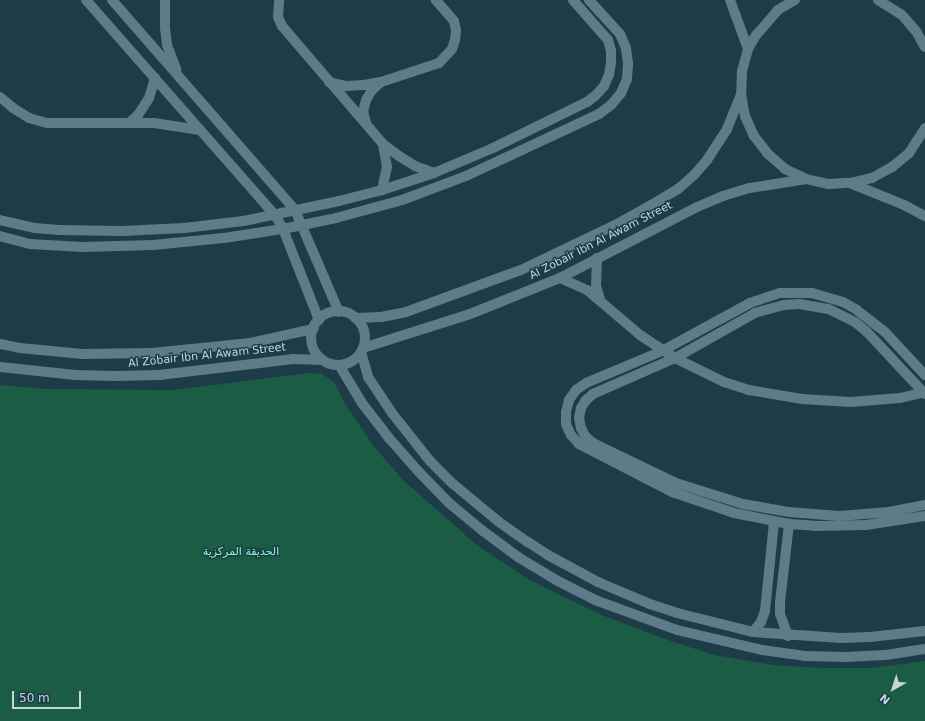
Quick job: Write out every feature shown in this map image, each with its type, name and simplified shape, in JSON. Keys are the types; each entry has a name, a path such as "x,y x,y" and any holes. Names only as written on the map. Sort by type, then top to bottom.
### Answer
{"street":[{"path":"86,0 275,215 283,229 319,320"},
{"path":"112,0 294,210 303,225 340,312"},
{"path":"165,0 165,28 168,45 179,77"},
{"path":"279,0 278,17 282,26 384,144 404,159 434,173"},
{"path":"330,82 346,86 364,85 381,82 439,63 452,49 456,40 454,21 436,0"},
{"path":"0,220 47,229 122,231 191,227 275,215 382,190 434,173 493,148 587,102 604,86 609,75 611,63 611,51 608,40 573,0"},
{"path":"0,236 30,244 56,247 122,247 188,242 283,229 369,210 460,179 497,163 592,117 611,104 621,93 626,78 628,63 626,48 620,34 589,0"},
{"path":"730,0 748,49"},
{"path":"795,0 778,10 766,22 748,49 742,71 741,94 745,116 754,136 763,148 785,169 806,179 828,184 850,183 872,178 892,167 909,153 925,128"},
{"path":"878,0 902,15 916,31 925,47"},
{"path":"130,122 138,115 149,98 154,78"},
{"path":"366,123 363,112 366,100 372,90 381,82"},
{"name":"Al Zobair Ibn Al Awam Street","path":"355,318 381,317 406,312 521,270 617,224 658,201 678,189 694,175 707,160 727,129 741,94"},
{"path":"0,97 13,108 29,118 47,123 130,122 170,125 200,130"},
{"path":"382,190 387,167 384,144"},
{"name":"Al Zobair Ibn Al Awam Street","path":"362,350 470,314 560,278 697,207 723,196 750,188 806,179"},
{"path":"850,183 904,205 925,216"},
{"path":"597,258 596,286 600,299"},
{"path":"560,278 574,283 600,299 619,318 662,351 724,382 775,396 826,402 875,401 924,393"},
{"path":"914,507 921,517 878,524 840,526 789,524 727,511 579,444 571,435 566,424 566,412 569,400 576,390 586,384 662,351 764,297 780,293 812,292 833,298 857,310 885,332 925,375"},
{"path":"924,393 866,331 855,322 835,312 814,306 784,305 756,313 675,358 593,394 583,404 579,418 581,428 593,443 674,487 743,504 814,515 864,515 925,505"},
{"path":"362,350 351,362 332,365 322,360 312,346 313,329 319,320 328,313 340,312 355,318 364,332 362,350 368,377 410,438 452,483 499,522 567,566 624,593 677,612 753,632 788,636 841,638 870,637 925,631"},
{"name":"Al Zobair Ibn Al Awam Street","path":"0,344 20,348 83,354 152,353 250,343 313,329"},
{"name":"Al Zobair Ibn Al Awam Street","path":"0,367 76,376 117,376 174,374 293,359 322,360"},
{"path":"339,365 362,403 388,438 449,502 483,531 518,557 556,580 596,600 677,630 762,650 805,656 845,657 886,655 925,649"},
{"path":"753,632 765,611 774,522"},
{"path":"788,636 780,614 780,602 789,524"}],"green space":[{"name":"الحديقة المركزية","path":"309,373 322,374 334,382 346,405 375,448 404,481 478,546 528,579 599,614 665,639 714,655 773,665 820,668 872,668 925,661 925,721 0,721 0,385 47,389 174,390"}]}
